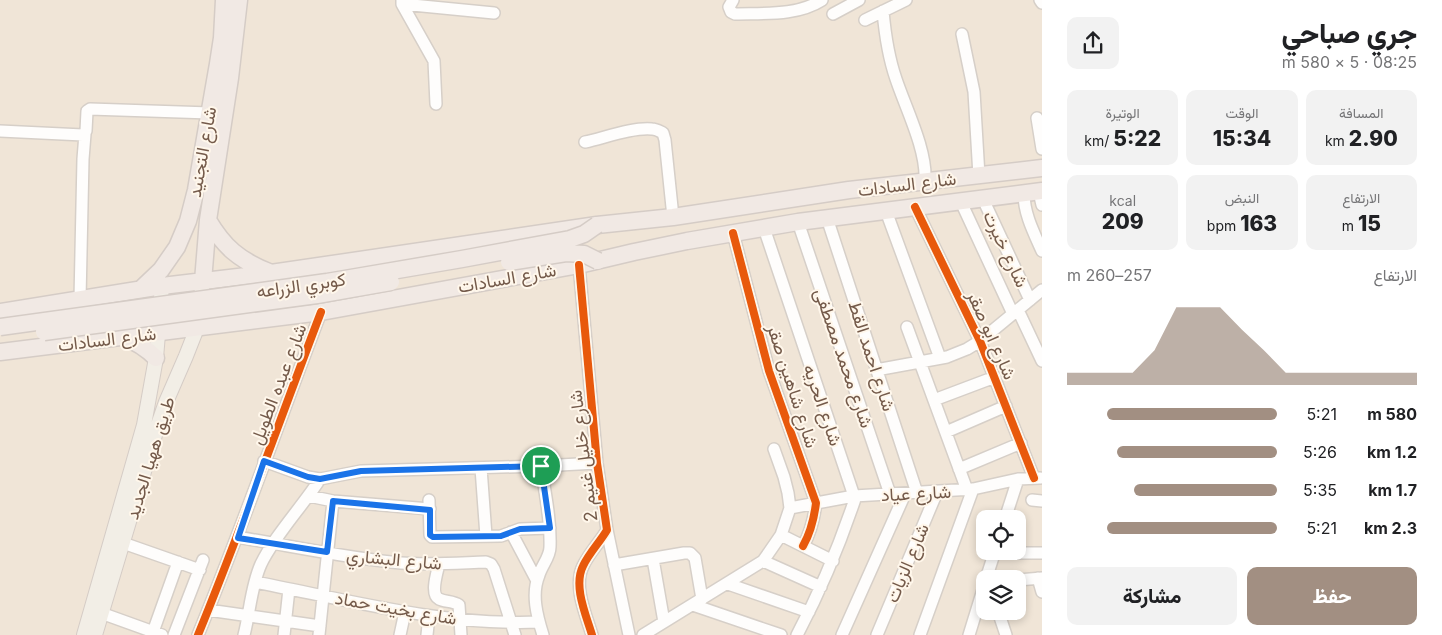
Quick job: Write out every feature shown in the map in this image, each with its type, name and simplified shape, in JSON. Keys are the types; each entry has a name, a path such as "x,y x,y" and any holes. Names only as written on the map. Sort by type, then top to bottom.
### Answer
{"highway":[{"name":"شارع التجنيد","path":"141,289 161,270 177,247 188,221 196,190 218,64 222,38 224,0"},
{"name":"شارع التجنيد","path":"203,281 208,220 230,78 239,0"},
{"name":"شارع السادات","path":"0,312 141,289 271,273 597,225 673,217 849,190 1042,168"},
{"path":"912,208 905,200 904,194 906,188 918,182"},
{"path":"849,190 854,194 856,200 852,215"},
{"name":"شارع السادات","path":"0,352 321,312 579,265 634,252 798,222 983,199 1037,195"},
{"path":"208,220 227,248 240,258 271,273"},
{"name":"كوبري الزراعه","path":"0,327 327,282 462,259 570,239 584,234 597,225"},
{"path":"182,236 189,240 198,241 206,238"},
{"name":"كوبري الزراعه","path":"0,338 316,295 558,254 584,254 598,261"},
{"path":"123,337 136,342 156,358"}],"main road":[{"name":"طريق ههيا الجديد","path":"94,635 158,425 197,328 203,281"},
{"name":"طريق ههيا الجديد","path":"84,635 144,425 156,358 162,286"}],"street":[{"path":"784,12 792,0"},
{"path":"731,4 730,12 735,14 784,12 799,10 822,0"},
{"path":"834,14 859,0"},
{"path":"865,20 882,7 906,0"},
{"path":"402,2 494,13"},
{"path":"402,2 434,61 436,104"},
{"path":"882,7 889,55 925,160 918,182"},
{"path":"962,34 974,92 979,176"},
{"path":"80,299 83,159 87,111 90,109 210,113"},
{"path":"1038,118 1042,149"},
{"path":"585,142 648,129 654,129 663,133 673,217"},
{"path":"0,131 85,134"},
{"path":"1037,195 1024,202 1042,252"},
{"name":"شارع خيرت","path":"983,199 1030,300"},
{"path":"961,202 1042,360"},
{"name":"شارع ابو صقر","path":"912,208 980,341 1021,443 1038,478"},
{"path":"886,211 940,358"},
{"name":"شارع احمد القط","path":"827,218 917,493"},
{"name":"شارع محمد مصطفى","path":"798,222 890,494"},
{"name":"شارع الحريه","path":"764,228 855,496"},
{"name":"شارع شاهين صقر","path":"733,233 769,371 816,503 814,520 809,536 803,546"},
{"name":"شارع خليل غنيم 2","path":"579,265 597,463 607,530 586,560 580,575 580,591 592,635"},
{"path":"876,370 940,358 967,350 1042,290"},
{"name":"شارع عبده الطويل","path":"198,635 238,538 264,461 321,312"},
{"path":"908,327 959,469 970,490 920,635"},
{"path":"934,400 995,377"},
{"path":"946,432 1006,406"},
{"path":"959,469 1021,443"},
{"path":"647,633 763,561 781,534 790,508 784,476 774,449"},
{"path":"264,461 308,477 320,479 361,471 597,463"},
{"path":"541,466 550,528 549,555 539,573 535,597 543,635"},
{"path":"481,468 486,536"},
{"name":"شارع عياد","path":"790,508 855,496 970,490 1018,479 1038,478"},
{"path":"244,635 255,582 262,564 274,543 320,479"},
{"path":"1008,510 1018,479"},
{"name":"شارع الزيات","path":"877,635 937,492"},
{"path":"842,635 905,494"},
{"path":"309,496 333,501 430,505 430,535 432,537 501,536 520,529 550,528"},
{"path":"796,635 833,561 855,496"},
{"path":"208,610 286,621 319,630 333,501"},
{"path":"607,530 629,635"},
{"path":"511,532 537,581"},
{"path":"781,534 833,561"},
{"name":"شارع البشاري","path":"238,538 402,563 486,562 491,564 494,569 512,623"},
{"path":"123,543 178,562 201,565 174,635"},
{"path":"614,566 690,553 693,556 698,602"},
{"path":"1026,553 1042,553"},
{"path":"653,559 664,622"},
{"path":"763,561 821,587"},
{"path":"101,613 157,633 178,562"},
{"path":"439,564 434,592 436,597 440,599 459,604 461,635"},
{"path":"1026,579 1040,578 1042,592"},
{"name":"شارع بخيت حماد","path":"255,582 429,616 512,623 539,622"},
{"path":"728,584 809,612"},
{"path":"284,635 289,589"},
{"path":"698,602 781,635"},
{"path":"400,635 405,612"},
{"path":"969,635 976,612"},
{"path":"427,635 429,616"},
{"path":"1001,620 1006,635"},
{"path":"512,623 515,635"},
{"path":"647,633 664,635"}],"shaded area":[{"path":"0,0 1042,0 1042,635 0,635"}],"cycle path":[{"path":"915,207 980,341 1034,478"},
{"path":"733,233 769,371 816,503 812,525 803,546"},
{"path":"579,265 597,463 607,530 585,561 580,574 580,591 592,635"},
{"path":"198,635 321,312"}],"route":[{"path":"264,461 308,477 320,479 361,471 377,470 541,466 550,528 520,529 501,536 432,537 430,535 430,510 333,501 327,552 238,538 264,461"}]}
